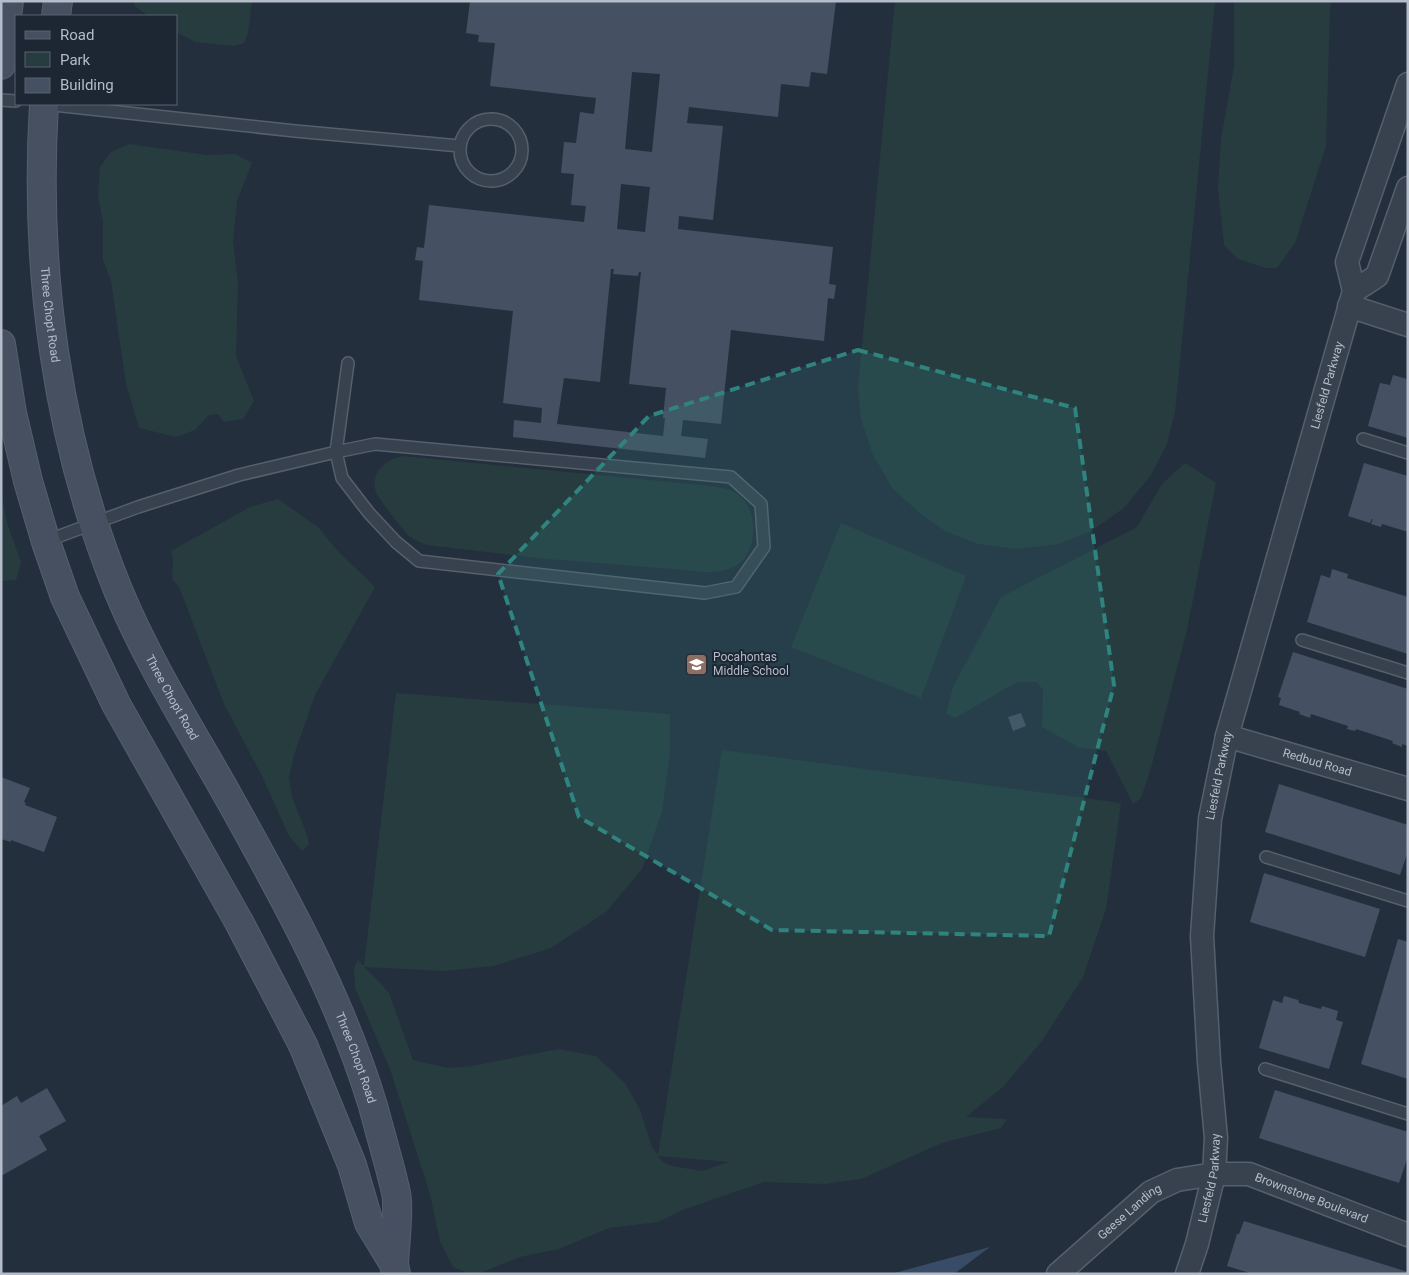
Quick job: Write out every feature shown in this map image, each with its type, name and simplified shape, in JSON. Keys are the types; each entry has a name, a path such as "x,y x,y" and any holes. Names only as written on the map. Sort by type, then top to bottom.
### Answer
{"main road":[{"path":"1,66 9,1"},
{"path":"56,15 58,1"},
{"name":"Three Chopt Road","path":"44,105 42,147 45,277 55,353 66,415 93,523 119,592 151,660 283,897 313,954 333,998 368,1090 398,1200 395,1269"},
{"name":"Three Chopt Road","path":"1,344 12,413 28,481 65,597 116,704 239,922 303,1045 352,1165 369,1224 395,1269"}],"street":[{"name":"Liesfeld Parkway","path":"1187,1274 1197,1244 1214,1174 1216,1138 1209,1062 1202,936 1210,819 1227,736 1352,299 1347,262 1408,84"},
{"path":"1408,188 1377,276 1352,299 1408,325"},
{"name":"Redbud Road","path":"1227,736 1408,789"},
{"name":"Brownstone Boulevard","path":"1214,1174 1249,1174 1408,1235"},
{"name":"Geese Landing","path":"1058,1274 1150,1192 1177,1180 1214,1174"}],"lane":[{"path":"1,100 15,101"},
{"path":"53,105 295,131 460,146"},
{"path":"492,119 502,121 510,126 517,134 522,153 519,164 513,172 495,181 484,181 475,177 467,170 462,162 460,146 466,132 473,125 492,119"},
{"path":"46,542 93,523 239,476 336,452 375,444 731,477 761,504 764,546 736,587 705,593 419,561 396,542 369,513 342,478 336,452 348,363"},
{"path":"1363,439 1408,454"},
{"path":"1302,640 1408,673"},
{"path":"1266,857 1408,902"},
{"path":"1265,1069 1408,1114"}],"highlighted area":[{"path":"858,350 1075,408 1114,685 1049,936 772,930 579,817 498,574 649,416"}],"green space":[{"path":"134,1 252,1 248,33 244,43 234,46 195,42 178,33 178,15 147,15 135,6"},
{"path":"895,1 1215,1 1175,412 1167,444 1151,475 1124,508 1091,531 1059,544 1016,549 978,544 947,532 922,515 893,489 873,455 861,419 858,387"},
{"path":"1234,1 1332,1 1330,10 1326,146 1295,243 1277,268 1266,268 1238,259 1224,245 1218,188 1221,139 1234,66"},
{"path":"129,144 207,155 235,154 252,163 237,201 233,241 238,283 236,356 254,401 243,419 224,422 218,414 209,415 195,430 176,437 139,428 126,384 111,281 103,260 103,222 98,195 100,167 111,152"},
{"path":"403,456 711,486 730,490 743,499 750,512 753,526 752,542 743,561 728,569 714,572 537,558 427,545 409,536 376,492 375,478 377,472 391,460"},
{"path":"1185,463 1216,483 1187,630 1151,768 1141,798 1133,804 1106,751 1078,747 1042,727 1043,690 1037,682 1017,682 955,718 946,714 953,687 1001,597 1137,527 1162,484"},
{"path":"1,490 7,523 21,562 16,580 1,581"},
{"path":"278,499 318,527 337,550 375,587 315,695 294,755 289,777 292,797 309,844 302,851 289,836 262,776 224,704 179,587 172,579 173,560 171,551 250,507"},
{"path":"841,523 966,576 921,698 791,647"},
{"path":"396,693 670,714 670,752 662,812 642,869 606,912 551,948 494,966 445,971 364,967 389,993 413,1060 448,1068 472,1066 558,1049 596,1056 625,1083 640,1110 652,1147 658,1155 722,750 1121,803 1106,909 1083,977 1042,1041 1003,1087 966,1117 1007,1119 1001,1128 942,1143 861,1179 825,1184 764,1182 685,1209 658,1222 609,1228 559,1249 520,1257 483,1272 470,1274 453,1267 440,1241 430,1194 390,1069 355,988 354,968 358,960 364,966","holes":["658,1156 729,1162 702,1171 672,1166 663,1162"]}],"water":[{"path":"990,1247 954,1274 891,1274"}],"building":[{"path":"470,1 836,1 827,74 811,72 809,87 781,84 778,117 689,107 687,123 723,126 713,220 679,216 678,229 833,247 829,284 836,285 834,299 828,298 824,341 731,330 721,424 683,420 681,436 708,439 705,458 513,437 514,420 541,423 542,408 503,403 513,311 419,300 423,261 415,260 417,247 424,248 429,205 584,222 586,206 571,205 574,174 561,173 564,142 576,143 580,112 594,114 596,98 490,86 495,43 478,42 479,35 466,33","holes":["632,72 660,74 652,152 625,149","621,184 650,187 645,232 617,229","611,269 614,269 613,274 638,276 639,272 641,272 629,384 666,388 663,436 557,424 564,378 600,382"]},
{"path":"1393,375 1407,379 1408,438 1368,426 1380,383 1390,385"},
{"path":"1364,463 1408,476 1408,532 1382,524 1381,527 1371,524 1373,519 1370,523 1348,516"},
{"path":"1332,569 1348,574 1347,578 1408,597 1408,654 1307,622 1321,575 1330,578"},
{"path":"1293,652 1408,689 1408,746 1402,744 1402,747 1392,743 1393,741 1356,729 1355,731 1347,729 1348,726 1311,714 1310,718 1299,714 1300,712 1279,705 1281,698 1278,697"},
{"path":"1021,713 1026,726 1013,731 1008,717"},
{"path":"1,777 30,788 24,802 26,803 25,805 57,817 44,852 11,840 11,842 1,839"},
{"path":"1279,784 1408,825 1408,851 1400,875 1265,832"},
{"path":"1264,873 1380,909 1365,957 1250,922"},
{"path":"1398,939 1408,942 1408,1079 1361,1064"},
{"path":"1284,996 1298,1000 1299,1003 1321,1009 1322,1006 1338,1011 1336,1020 1343,1022 1329,1069 1259,1048 1273,1000 1282,1003"},
{"path":"47,1088 66,1121 39,1136 47,1150 1,1176 1,1106 17,1096 21,1103"},
{"path":"1275,1090 1408,1132 1408,1156 1399,1183 1259,1138"},
{"path":"1244,1221 1408,1272 1407,1274 1253,1274 1227,1266 1237,1234 1239,1234"}],"place":[{"name":"Pocahontas Middle School","path":"697,664"}]}
